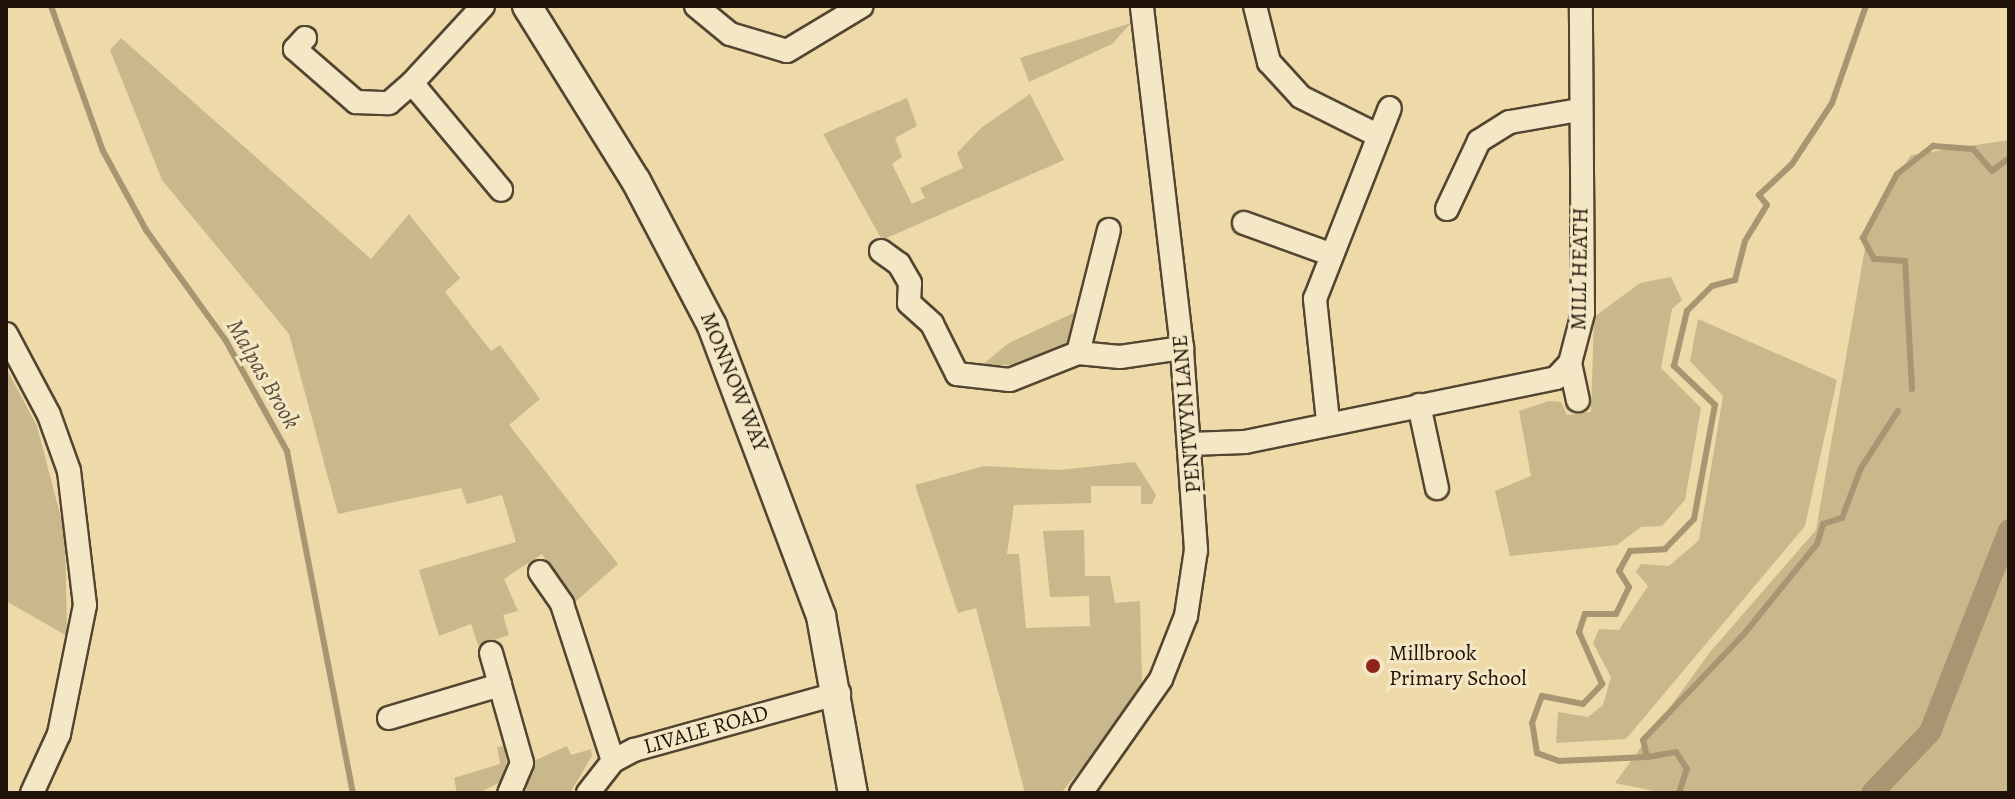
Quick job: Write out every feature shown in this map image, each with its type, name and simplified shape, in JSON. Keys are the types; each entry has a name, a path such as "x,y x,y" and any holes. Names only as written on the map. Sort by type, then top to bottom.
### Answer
{"street":[{"path":"305,38 295,49 356,102 389,103 412,83 483,6"},
{"name":"MONNOW WAY","path":"527,6 706,311 798,540 839,693 853,793"},
{"path":"696,6 730,34 787,51 862,6"},
{"name":"PENTWYN LANE","path":"1081,793 1161,679 1186,616 1196,550 1182,348 1142,6"},
{"path":"1255,6 1269,62 1301,97 1379,136"},
{"name":"MILL HEATH","path":"1190,444 1245,442 1328,421 1556,378 1570,363 1583,313 1579,110 1581,6"},
{"path":"412,83 501,190"},
{"path":"1328,421 1314,328 1327,253 1390,108"},
{"path":"1447,209 1467,188 1479,141 1510,122 1579,110"},
{"path":"1244,223 1327,253"},
{"path":"1078,353 1109,230"},
{"path":"881,251 899,264 910,283 909,303 932,324 957,374 1010,380 1078,353 1120,357 1182,348"},
{"path":"6,334 69,471 85,605 59,734 32,793"},
{"path":"1570,363 1578,400"},
{"path":"1419,405 1437,488"},
{"path":"540,572 562,604 613,761 588,793"},
{"path":"491,653 522,763 509,793"},
{"path":"389,718 500,685"},
{"name":"LIVALE ROAD","path":"613,761 839,693"}],"shaded area":[{"path":"1131,23 1112,44 1029,82 1020,58"},
{"path":"121,38 371,259 409,214 460,278 445,292 491,351 500,345 540,399 509,425 618,564 574,603 542,554 504,579 518,611 503,615 509,635 478,645 471,624 439,636 419,570 516,542 502,495 467,504 461,488 338,514 289,334 162,180 110,50"},
{"path":"1030,94 1064,160 882,240 823,134 907,98 917,126 895,138 902,157 892,164 912,204 925,198 920,188 963,168 957,153 981,128"},
{"path":"2009,140 2009,793 1664,793 1615,783 1710,652 1816,530 1869,225 1911,155"},
{"path":"1671,277 1682,300 1672,309 1661,368 1701,408 1685,500 1662,526 1641,527 1617,545 1510,556 1495,491 1531,476 1519,411 1549,401 1561,402 1567,415 1591,412 1594,317 1640,283"},
{"path":"1082,309 1066,349 1036,365 982,365 1009,343"},
{"path":"1698,319 1837,380 1805,526 1626,739 1556,743 1558,712 1588,717 1603,705 1611,677 1593,643 1599,629 1619,630 1648,586 1636,572 1641,564 1669,566 1699,540 1723,396 1690,361"},
{"path":"6,368 37,426 65,533 67,636 6,601"},
{"path":"1135,462 1156,495 1152,504 1141,504 1141,486 1091,486 1091,503 1014,505 1007,554 1019,554 1026,628 1090,626 1089,596 1050,597 1043,531 1084,530 1085,576 1110,576 1115,603 1140,601 1142,682 1131,709 1061,793 1025,793 976,608 958,613 915,485 984,466 1059,470"},
{"path":"505,746 508,778 479,793 457,793 454,778 500,764 497,747"},
{"path":"567,746 571,755 591,749 592,756 570,793 526,793 529,763"}],"waterway":[{"name":"Malpas Brook","path":"51,6 103,151 146,230 226,341 287,451 353,793"},
{"path":"1647,757 1559,761 1537,753 1532,723 1542,696 1583,704 1602,684 1579,632 1585,614 1616,614 1629,587 1619,571 1630,551 1665,549 1694,519 1715,405 1674,366 1687,311 1712,286 1735,280 1745,241 1767,205 1759,195 1792,164 1832,103 1866,6"},
{"path":"1912,389 1905,261 1874,259 1863,238 1897,174 1933,146 1973,149 1992,171 2009,158"},
{"path":"1679,793 1687,769 1676,752 1647,757 1643,740 1744,634 1817,544 1823,524 1842,518 1861,468 1898,411"},
{"path":"1872,793 1930,732 2009,530"}],"place":[{"name":"Millbrook Primary School","path":"1373,666"}]}
